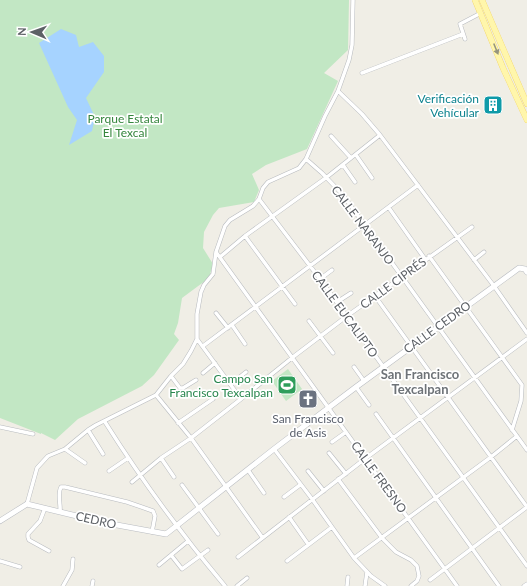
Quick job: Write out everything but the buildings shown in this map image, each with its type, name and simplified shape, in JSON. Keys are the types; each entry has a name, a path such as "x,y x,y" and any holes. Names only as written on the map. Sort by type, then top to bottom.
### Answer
{"main road":[{"path":"476,0 503,68 527,120"},
{"path":"482,0 527,104"}],"street":[{"path":"242,399 198,339 198,300 204,285 213,274 216,252 225,226 230,220 253,206 259,199 263,188 268,182 299,168 306,160 325,116 338,91 349,60 352,45 353,0"},
{"path":"465,39 460,24 481,13"},
{"path":"362,73 463,34"},
{"path":"338,91 362,114 380,135 494,286 527,333"},
{"path":"220,257 245,236 327,177 380,135"},
{"path":"331,136 351,158"},
{"path":"356,155 372,178"},
{"name":"CALLE NARANJO","path":"306,160 327,177 343,195 527,450"},
{"path":"343,165 355,182"},
{"path":"203,346 418,186"},
{"name":"CALLE EUCALIPTO","path":"259,199 311,266 527,566"},
{"path":"389,208 425,259"},
{"name":"CALLE CIPRÉS","path":"132,482 161,458 191,438 242,399 346,316 472,227"},
{"path":"245,236 295,304"},
{"name":"CALLE FRESNO","path":"216,252 457,586"},
{"path":"474,260 484,252"},
{"path":"429,256 522,384 521,401 512,430"},
{"name":"CALLE CEDRO","path":"166,534 383,366 519,268 527,272"},
{"path":"320,279 332,270"},
{"path":"337,302 351,293"},
{"path":"375,296 527,507 430,580"},
{"path":"216,313 228,328"},
{"path":"309,321 333,353"},
{"path":"232,325 245,344"},
{"path":"0,520 26,504 37,468 48,456 66,449 88,430 156,394 170,376 183,364 198,339"},
{"path":"238,557 392,438 527,339"},
{"path":"203,372 215,362"},
{"path":"354,367 364,381"},
{"path":"231,384 246,372"},
{"path":"170,376 180,388 183,388 196,380"},
{"path":"522,384 527,382"},
{"path":"356,387 369,405"},
{"path":"156,394 191,438 262,537"},
{"path":"178,423 213,399"},
{"path":"376,414 499,586"},
{"path":"104,422 188,541 225,586"},
{"path":"0,427 33,434"},
{"path":"88,430 103,454"},
{"path":"332,442 346,432"},
{"path":"354,558 491,457 517,436"},
{"path":"66,449 85,463"},
{"path":"274,449 354,558 367,572 385,586"},
{"path":"330,453 346,474"},
{"path":"109,471 128,458"},
{"path":"161,458 174,477"},
{"path":"248,470 264,493"},
{"path":"308,471 324,491"},
{"path":"338,479 382,538 396,552 411,560 417,566 419,576 417,581 411,586"},
{"path":"182,485 218,534"},
{"path":"284,497 300,485"},
{"path":"60,512 61,504 59,491 61,487 65,487 127,502 153,511 155,516 152,532"},
{"name":"CEDRO","path":"26,504 106,523 166,534"},
{"path":"45,508 40,521 28,534 28,537 29,540 50,551"},
{"path":"289,517 308,544"},
{"path":"287,561 332,527"},
{"path":"159,565 188,541"},
{"path":"171,555 182,569 208,550"},
{"path":"63,586 72,570 73,559"},
{"path":"0,561 20,567"},
{"path":"365,586 367,572"},
{"path":"347,586 348,577"},
{"path":"237,586 247,578"},
{"path":"92,586 93,581"}],"green space":[{"name":"Parque Estatal El Texcal","path":"0,0 349,0 348,50 324,73 338,81 307,149 266,165 252,174 259,190 254,202 219,208 213,215 204,232 203,248 213,264 209,278 182,298 178,323 174,334 179,340 154,375 142,386 78,419 55,440 41,433 0,418"},
{"name":"Campo San Francisco Texcalpan","path":"288,369 302,389 286,401 272,381"}],"water":[{"path":"61,29 76,35 79,47 93,42 104,56 104,72 86,98 95,117 92,131 69,145 77,120 68,107 39,43"}],"place":[{"name":"Verificación Vehícular","path":"493,105"},
{"name":"Campo San Francisco Texcalpan","path":"287,385"},
{"name":"San Francisco de Asis","path":"308,399"}],"district":[{"name":"San Francisco Texcalpan","path":"420,382"}]}
